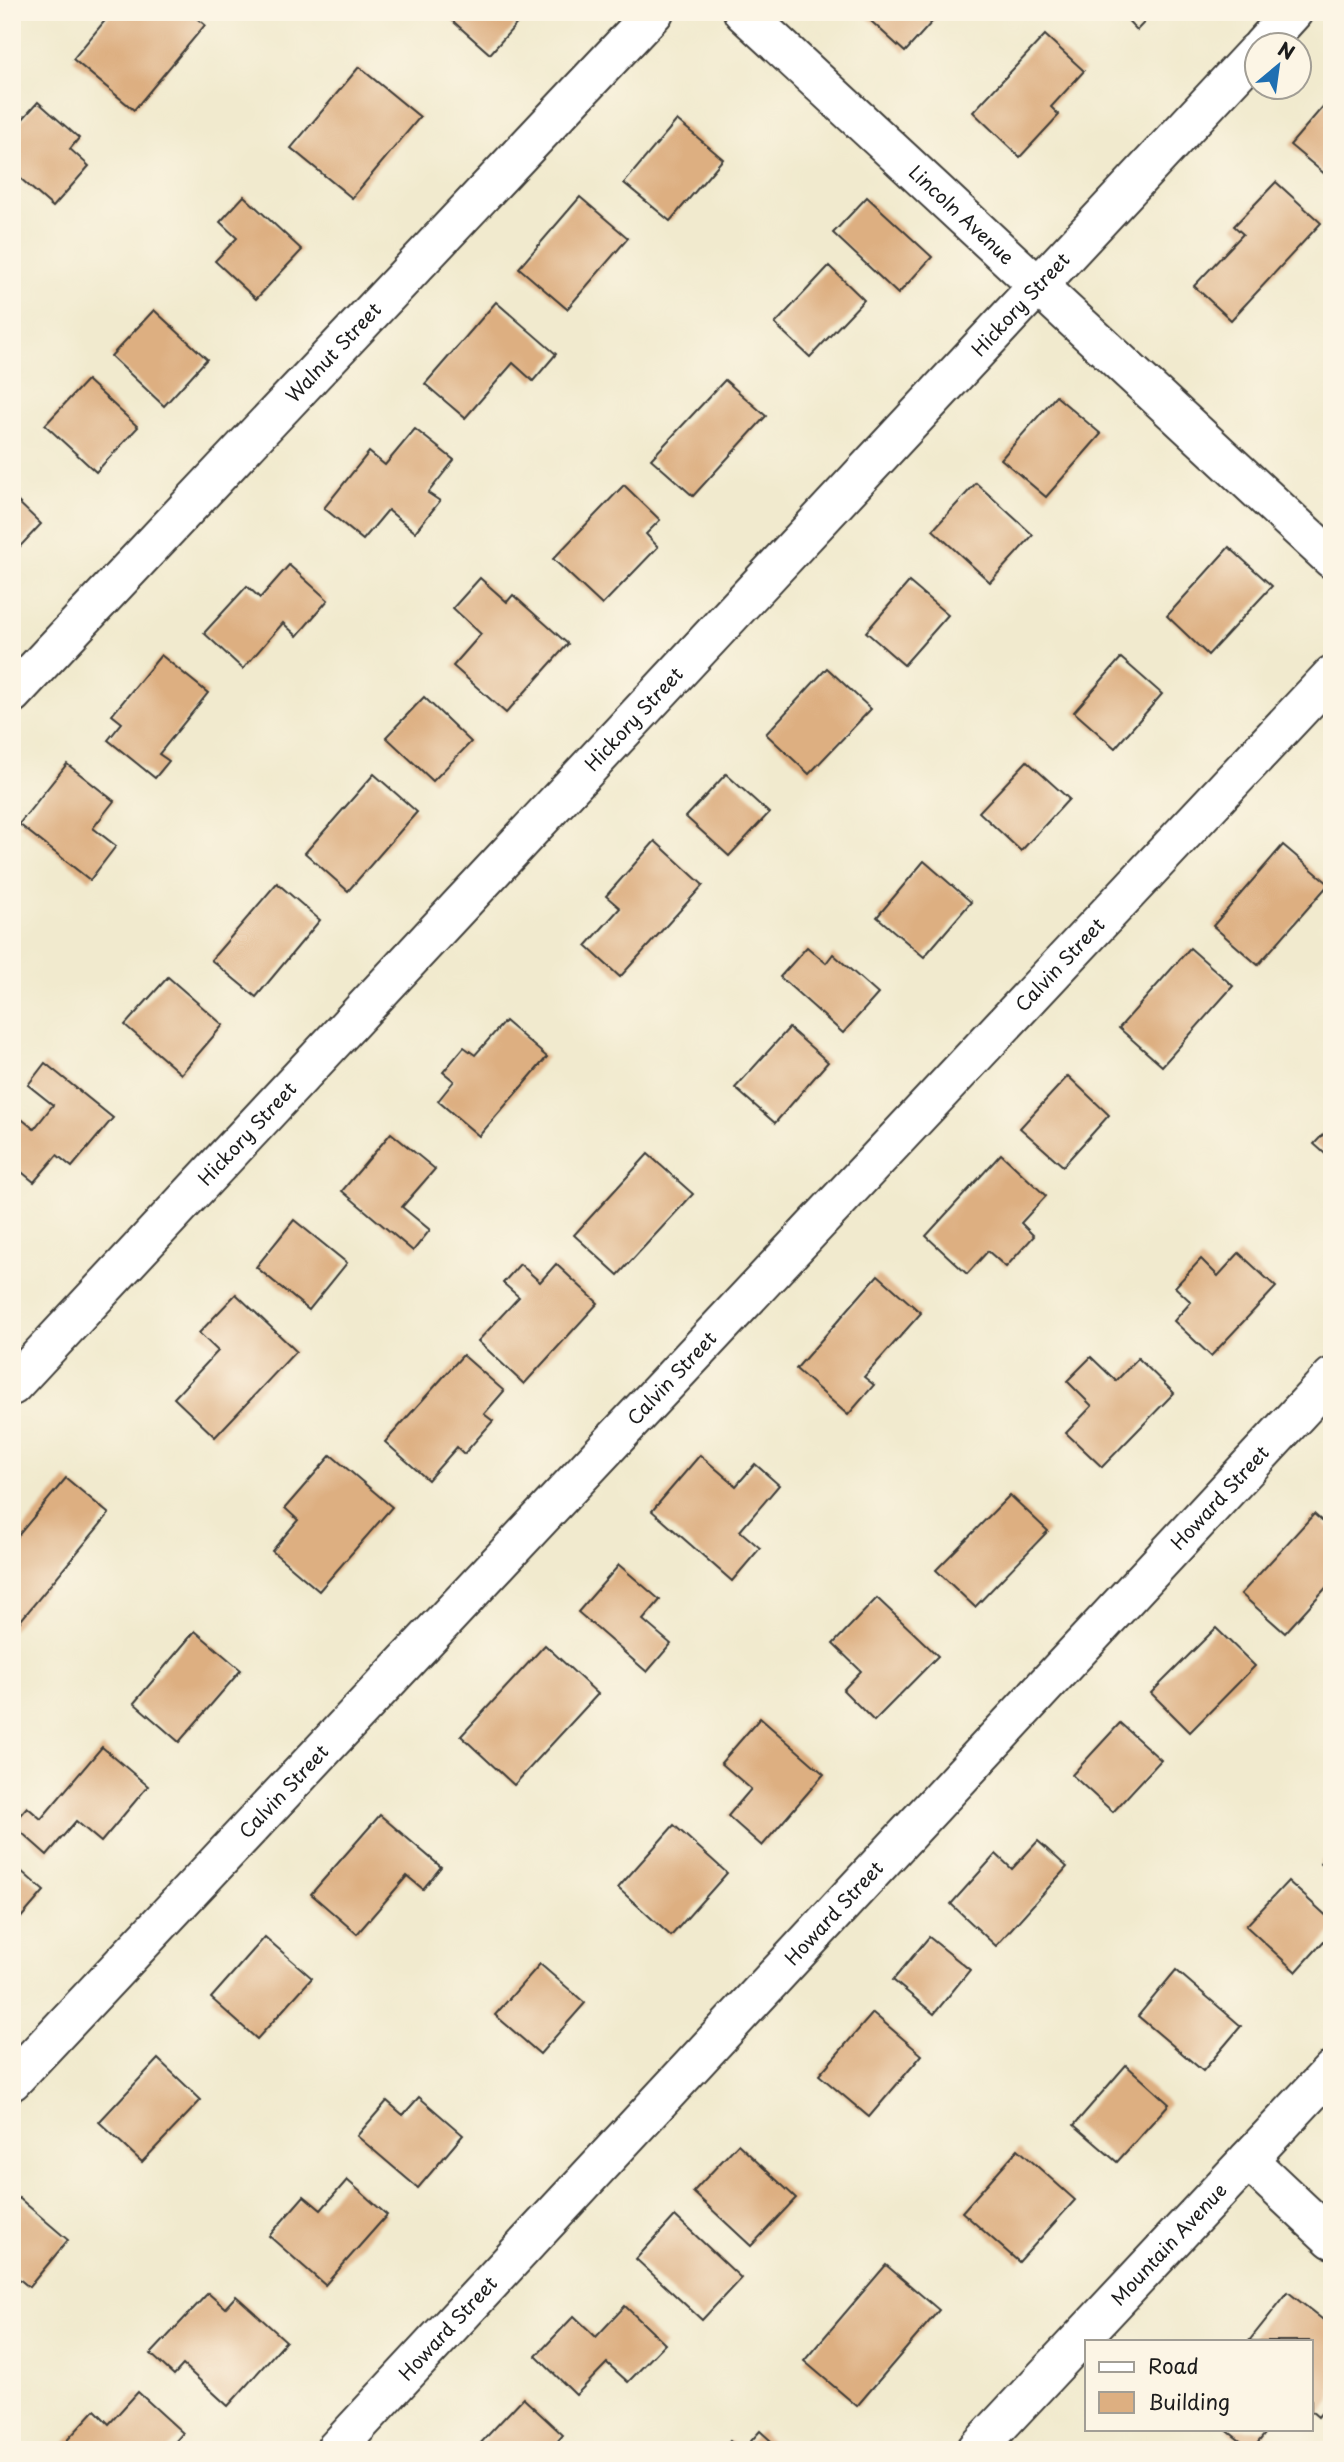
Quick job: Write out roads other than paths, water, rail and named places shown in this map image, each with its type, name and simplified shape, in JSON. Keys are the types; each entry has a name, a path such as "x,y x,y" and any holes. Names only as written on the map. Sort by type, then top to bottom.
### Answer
{"street":[{"name":"Walnut Street","path":"12,694 654,12"},
{"name":"Lincoln Avenue","path":"743,12 1332,559"},
{"path":"1275,32 1293,12"},
{"name":"Hickory Street","path":"12,1386 1040,288 1242,67"},
{"name":"Calvin Street","path":"12,2081 1332,675"},
{"name":"Howard Street","path":"335,2450 1332,1377"},
{"name":"Mountain Avenue","path":"976,2450 1332,2070"},
{"path":"1248,2160 1332,2239"}]}
